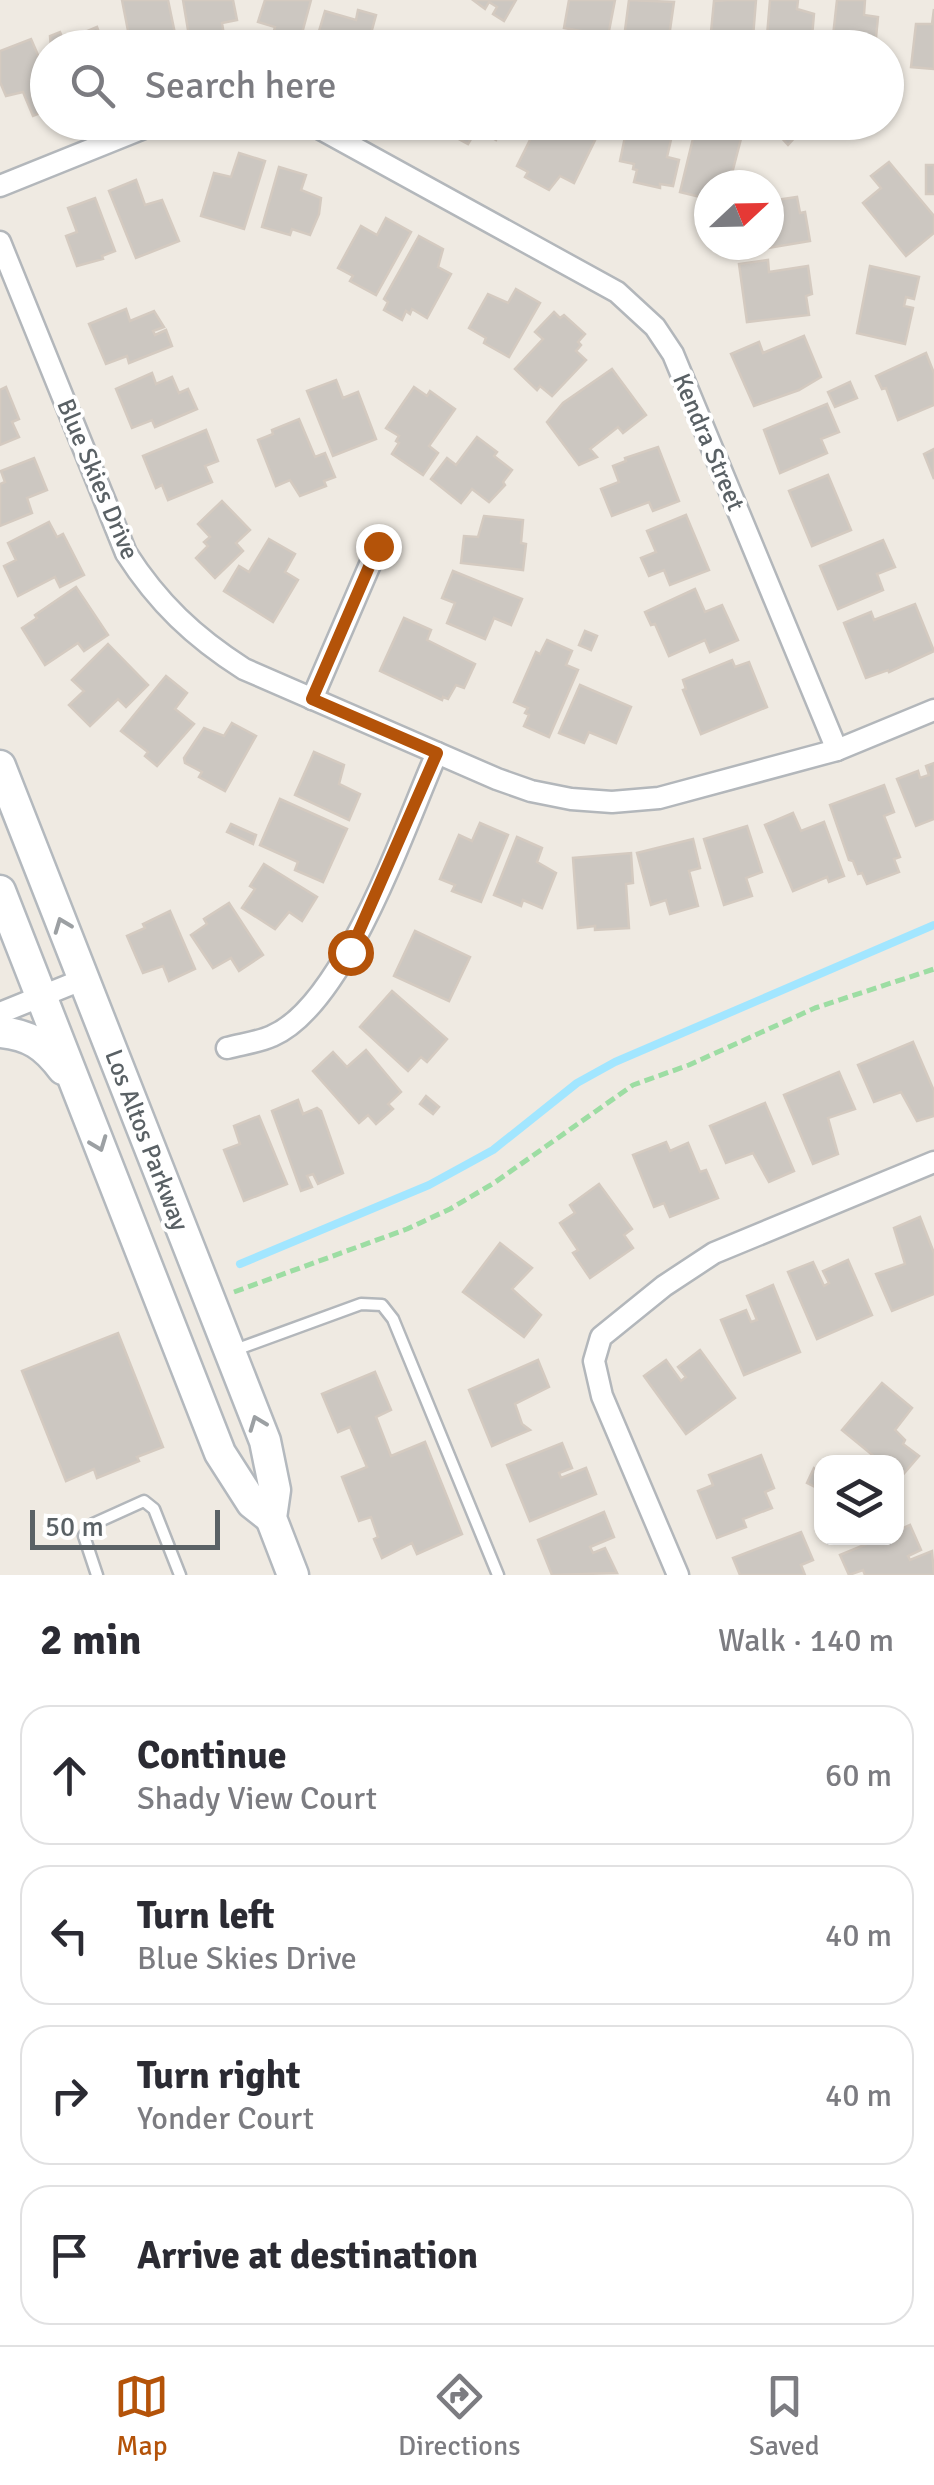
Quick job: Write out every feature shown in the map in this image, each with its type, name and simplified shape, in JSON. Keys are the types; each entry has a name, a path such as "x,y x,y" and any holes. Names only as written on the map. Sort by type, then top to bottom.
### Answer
{"main road":[{"name":"Los Altos Parkway","path":"0,766 272,1465 272,1518 293,1575"},
{"name":"Los Altos Parkway","path":"0,891 220,1453 244,1494 272,1518"},
{"path":"0,1032 20,1034 38,1042 76,1085"}],"street":[{"path":"0,186 114,140"},
{"name":"Kendra Street","path":"341,140 617,292 655,327 672,354 837,750"},
{"name":"Blue Skies Drive","path":"0,242 126,553 150,590 176,619 244,669 531,791 612,802 660,798 837,750 934,710"},
{"path":"312,699 378,546"},
{"path":"227,1048 274,1036 330,984 350,952 437,753"},
{"path":"0,1012 84,979"},
{"path":"678,1575 602,1396 594,1361 601,1338 664,1286 714,1253 934,1162"}],"lane":[{"path":"230,1352 361,1304 382,1305 392,1319 498,1575"},
{"path":"96,1575 84,1536 93,1524 144,1502 154,1509 180,1575"}],"path":[{"path":"234,1292 408,1229 450,1209 633,1084 689,1064 814,1008 934,969"}],"building":[{"path":"122,0 168,0 174,30 128,30"},
{"path":"183,0 233,0 237,20 222,23 223,30 188,30"},
{"path":"265,0 311,0 303,30 274,30 275,27 258,22"},
{"path":"473,0 516,0 504,21 493,14 497,7 489,2 485,9"},
{"path":"569,0 615,0 609,30 564,28"},
{"path":"629,0 674,2 670,30 625,30"},
{"path":"756,0 754,30 711,30 714,1"},
{"path":"770,0 798,0 797,9 814,14 813,30 768,30"},
{"path":"837,0 865,0 864,15 878,17 877,30 834,30"},
{"path":"934,9 934,69 911,67 916,24 932,24"},
{"path":"358,10 376,15 372,30 319,30 325,11 356,20"},
{"path":"30,39 30,109 23,92 6,96 0,82 0,51"},
{"path":"530,140 595,140 574,183 560,176 549,190 525,177 528,172 517,166"},
{"path":"624,140 671,140 667,157 679,160 673,186 660,184 660,188 634,182 634,164 620,161"},
{"path":"693,140 741,140 733,170 694,170 694,196 680,192"},
{"path":"239,153 265,161 244,229 201,216 214,173 231,177"},
{"path":"889,162 934,216 934,233 906,256 863,203 881,188 871,176"},
{"path":"926,165 934,165 934,194 926,194"},
{"path":"279,167 306,175 301,190 321,198 310,235 292,229 290,235 262,227"},
{"path":"136,180 145,205 162,200 179,241 136,258 109,191"},
{"path":"797,197 800,213 805,212 810,241 784,245 784,199"},
{"path":"95,198 115,251 102,256 103,259 77,266 66,236 77,232 68,208"},
{"path":"386,218 411,232 376,295 350,281 353,276 338,268 361,226 377,235"},
{"path":"419,236 443,249 438,267 451,274 427,318 412,309 410,314 406,311 402,320 384,310 388,302 384,299"},
{"path":"768,260 769,272 808,266 812,294 806,296 809,315 747,322 739,264"},
{"path":"870,266 919,277 914,299 906,297 904,306 913,308 905,344 857,333"},
{"path":"516,289 540,303 509,357 484,343 486,338 469,328 488,294 508,303"},
{"path":"126,309 130,321 154,311 164,327 153,331 155,335 166,330 172,346 129,363 127,356 106,364 89,324"},
{"path":"554,312 560,318 564,315 585,334 576,351 586,360 552,396 540,386 537,390 515,369 543,339 535,332"},
{"path":"804,336 821,377 799,390 754,406 731,354 759,342 763,353"},
{"path":"926,353 934,373 934,405 898,420 886,388 882,389 876,376"},
{"path":"612,369 646,415 623,433 618,427 590,449 597,457 579,465 547,422 563,403"},
{"path":"152,373 156,384 172,377 179,393 188,389 197,409 155,427 152,420 132,428 116,389"},
{"path":"336,380 343,398 358,392 376,439 333,456 307,391"},
{"path":"850,382 857,398 835,407 828,392"},
{"path":"6,387 19,419 12,422 19,437 0,445 0,390"},
{"path":"414,387 427,396 430,391 455,409 429,446 438,453 423,475 392,454 399,436 386,428"},
{"path":"827,404 839,432 821,439 827,453 780,473 764,430"},
{"path":"299,419 315,457 325,453 335,477 324,481 326,486 300,496 290,480 276,486 258,440"},
{"path":"206,430 218,461 205,466 212,482 168,500 162,485 156,488 143,456"},
{"path":"477,437 512,470 503,482 505,485 489,502 472,489 461,503 431,479 447,458 456,465"},
{"path":"658,447 679,501 653,511 649,502 612,516 601,489 619,482 613,466"},
{"path":"934,449 934,479 924,454"},
{"path":"34,458 47,490 27,498 32,513 0,526 0,484 5,482 1,471"},
{"path":"828,475 851,530 812,546 789,491"},
{"path":"222,501 250,530 236,543 243,551 215,578 196,558 208,546 204,542 210,537 198,524"},
{"path":"686,515 709,570 670,585 664,570 649,576 641,558 656,552 647,531"},
{"path":"484,516 523,520 523,570 461,563 464,536 478,537"},
{"path":"49,522 57,537 63,534 84,575 60,587 55,577 18,596 4,566 16,560 8,543"},
{"path":"269,539 295,554 285,572 298,580 273,622 224,591 239,566 249,572"},
{"path":"883,540 895,567 877,574 883,590 838,609 820,566"},
{"path":"453,571 522,599 511,625 494,618 485,639 447,623 455,603 442,598"},
{"path":"76,587 108,635 84,651 78,643 45,665 22,628"},
{"path":"695,589 705,612 722,605 738,640 710,652 705,640 669,656 655,624 651,625 645,612"},
{"path":"915,604 934,651 866,678 844,623 871,612 874,620"},
{"path":"404,618 431,630 427,640 475,664 464,688 456,685 448,699 442,700 380,671"},
{"path":"585,631 597,636 591,650 579,645"},
{"path":"547,640 572,651 566,665 578,670 549,737 524,726 528,708 514,702 536,652 540,654"},
{"path":"108,644 148,685 126,707 118,699 90,726 69,705 84,691 72,680"},
{"path":"732,660 735,667 749,662 767,707 701,734 683,690 683,680"},
{"path":"166,676 187,693 175,709 194,724 157,766 145,756 148,752 121,731"},
{"path":"580,685 631,707 616,743 589,732 584,743 559,733"},
{"path":"232,723 256,736 225,791 199,777 202,772 185,763 184,758 204,728 224,736"},
{"path":"314,752 344,765 339,784 360,794 349,820 295,795"},
{"path":"934,763 934,819 916,826 897,779 918,771 920,778 929,775 926,766"},
{"path":"884,785 894,812 884,816 900,857 894,859 899,872 867,884 849,860 830,805"},
{"path":"280,799 347,829 323,882 295,870 298,862 260,845"},
{"path":"793,813 801,831 824,822 844,876 829,882 827,877 793,891 765,825"},
{"path":"480,823 508,835 481,902 452,891 455,885 440,879 459,835 472,841"},
{"path":"231,824 256,835 253,844 227,832"},
{"path":"747,826 762,872 746,878 752,896 724,905 704,839"},
{"path":"517,837 542,848 537,862 556,873 542,908 523,900 521,906 494,895"},
{"path":"693,839 700,868 689,871 698,906 670,914 666,900 651,905 637,853"},
{"path":"631,853 633,883 626,884 629,928 578,928 573,858"},
{"path":"264,864 317,897 302,921 289,912 275,929 242,908 255,889 250,886"},
{"path":"229,903 263,955 239,971 231,958 213,968 191,935 207,924 204,919"},
{"path":"170,911 195,969 169,981 163,966 143,973 127,936"},
{"path":"415,931 470,957 449,1001 394,976"},
{"path":"392,991 447,1039 427,1062 421,1057 408,1071 360,1027"},
{"path":"913,1042 934,1091 934,1116 917,1121 901,1092 874,1102 858,1065"},
{"path":"366,1050 401,1092 388,1104 393,1109 376,1124 368,1115 359,1123 313,1071 333,1052 347,1067"},
{"path":"839,1072 855,1109 828,1118 838,1154 813,1164 784,1095"},
{"path":"426,1096 439,1107 433,1114 420,1104"},
{"path":"298,1100 303,1114 317,1108 321,1111 343,1173 318,1184 313,1174 307,1176 312,1187 301,1191 272,1111"},
{"path":"765,1103 794,1171 769,1182 753,1153 726,1163 710,1126"},
{"path":"259,1116 287,1184 244,1201 224,1150 240,1144 234,1126"},
{"path":"666,1142 670,1151 688,1143 700,1172 706,1170 718,1198 670,1217 664,1203 654,1207 633,1155"},
{"path":"599,1184 632,1229 624,1235 633,1248 590,1278 560,1223 575,1213 570,1205"},
{"path":"920,1217 934,1253 934,1294 892,1311 876,1274 905,1264 894,1228"},
{"path":"500,1243 532,1268 512,1289 541,1315 524,1337 463,1292"},
{"path":"848,1260 872,1315 817,1339 788,1272 813,1262 824,1286 829,1283 823,1271"},
{"path":"773,1285 800,1352 744,1375 721,1320 746,1310 751,1322 757,1320 747,1296"},
{"path":"118,1333 163,1447 97,1478 94,1469 66,1481 22,1371"},
{"path":"700,1350 735,1398 686,1434 644,1376 666,1360 681,1381 686,1377 678,1367"},
{"path":"538,1360 549,1387 515,1404 522,1424 530,1430 492,1446 469,1390"},
{"path":"375,1372 391,1410 376,1417 391,1456 425,1442 462,1534 417,1554 412,1543 382,1558 371,1517 359,1521 342,1477 367,1467 350,1427 338,1432 322,1394"},
{"path":"882,1383 912,1408 895,1430 905,1440 903,1444 919,1456 904,1473 904,1455 872,1455 842,1430"},
{"path":"562,1443 572,1468 559,1473 561,1478 586,1468 596,1494 530,1521 507,1465"},
{"path":"761,1455 774,1488 765,1492 772,1508 743,1519 746,1527 717,1538 698,1491 713,1485 709,1475"},
{"path":"814,1468 814,1486 807,1483"},
{"path":"604,1512 614,1537 590,1547 593,1553 605,1548 617,1573 552,1575 538,1540"},
{"path":"910,1525 921,1550 908,1556 910,1560 932,1551 934,1575 865,1575 863,1570 849,1575 840,1555 864,1545 904,1545 904,1528"},
{"path":"801,1532 813,1560 801,1565 805,1575 740,1575 733,1558"}],"waterway":[{"path":"240,1264 429,1185 493,1150 577,1083 615,1062 934,925"}],"route":[{"path":"350,952 437,753 312,699 378,546"}]}
